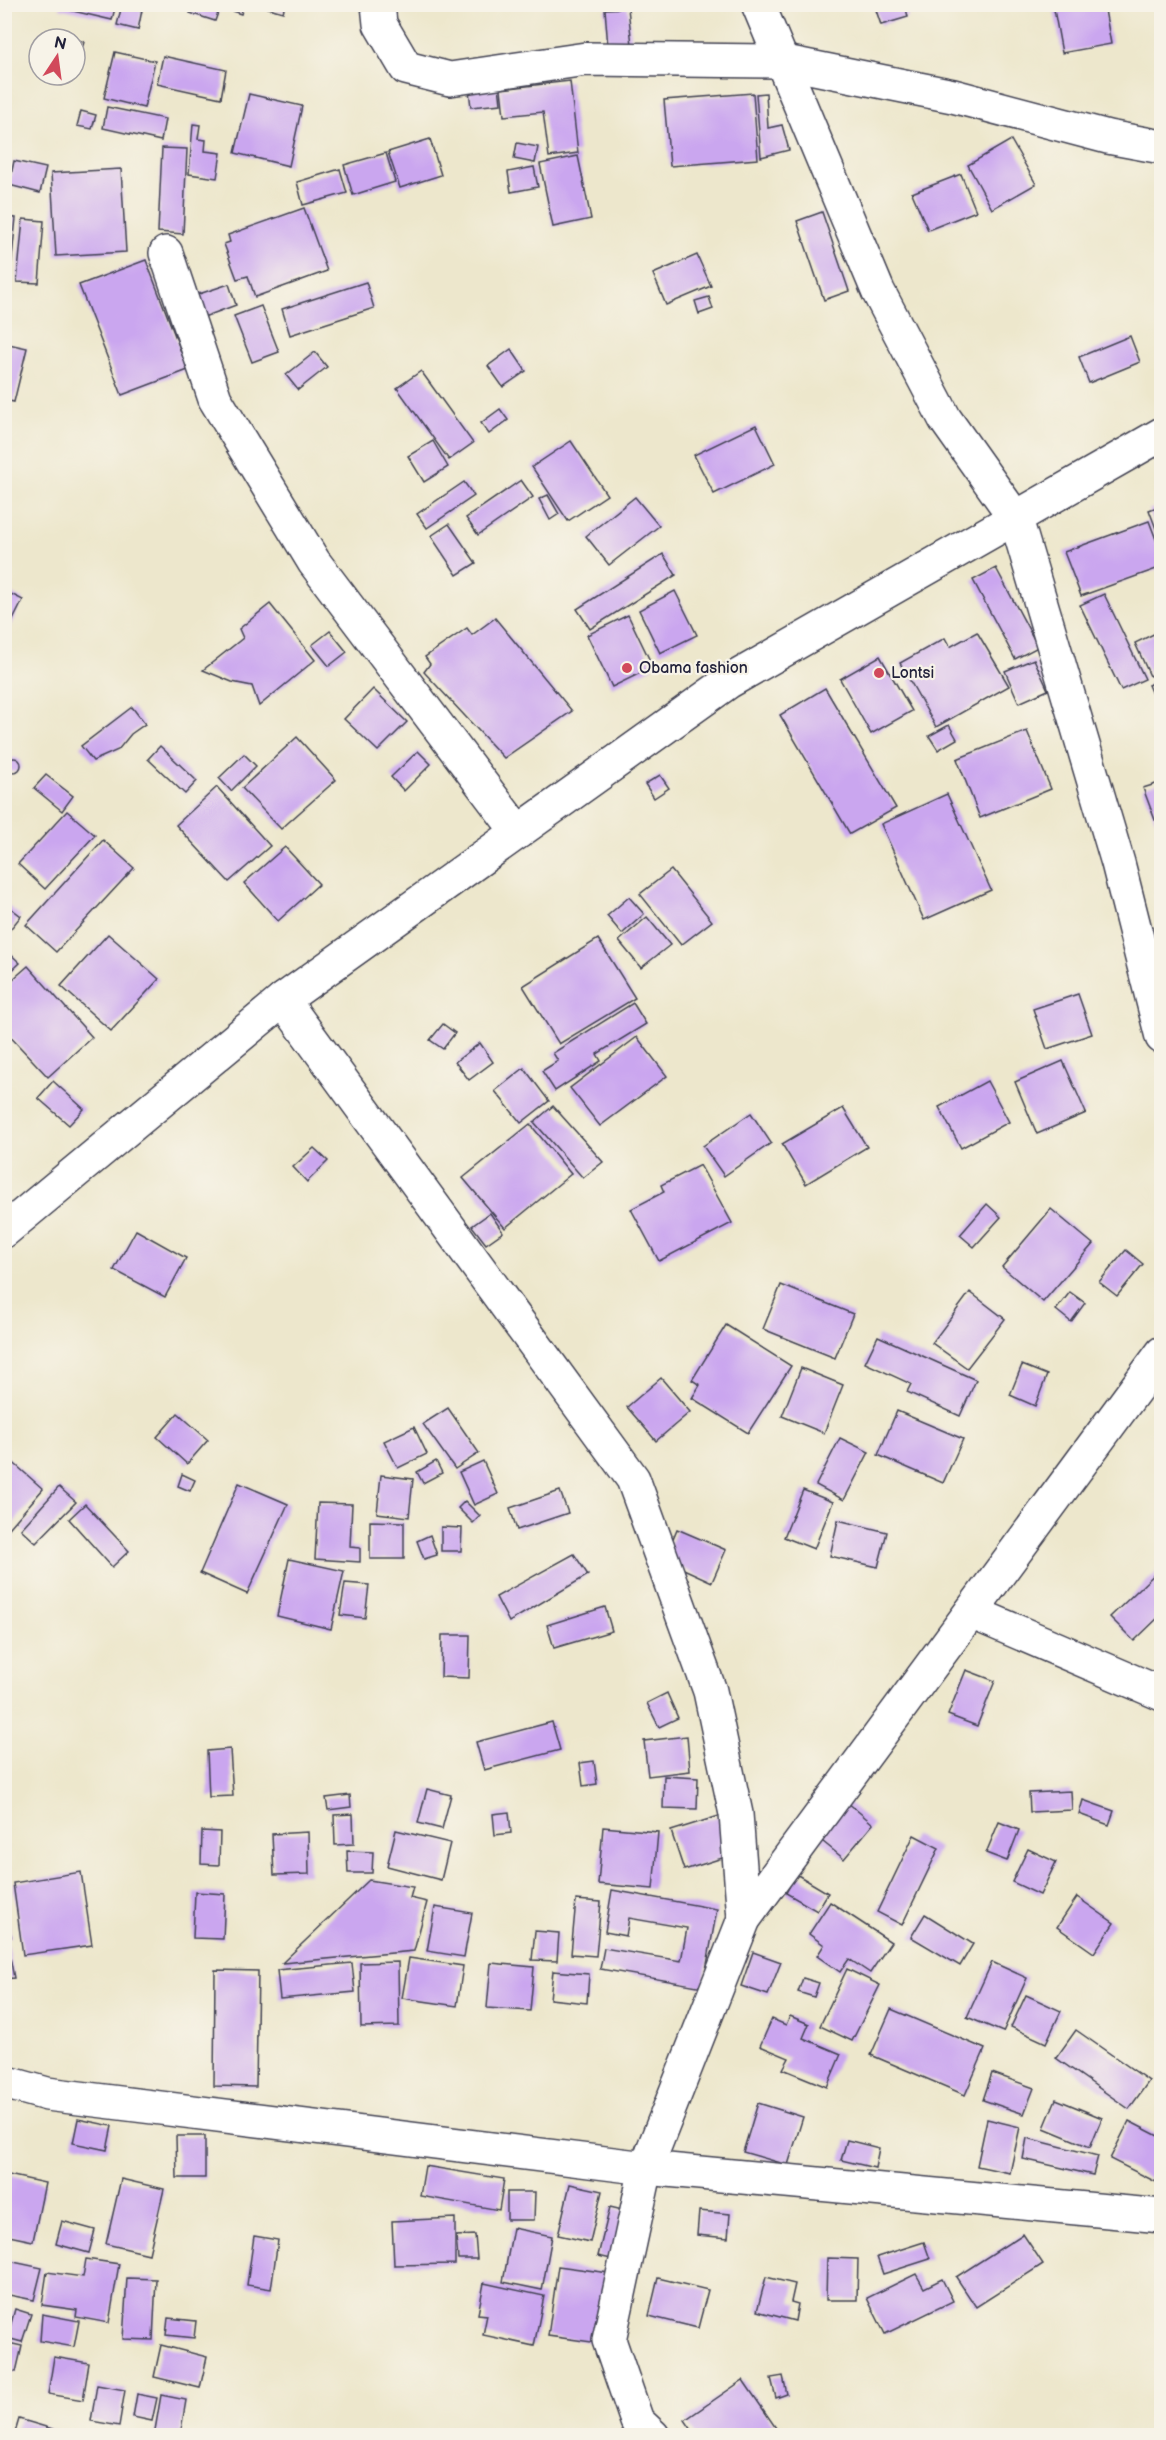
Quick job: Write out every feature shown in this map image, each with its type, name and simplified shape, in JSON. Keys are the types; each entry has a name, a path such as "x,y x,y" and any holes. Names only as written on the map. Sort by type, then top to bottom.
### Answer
{"street":[{"path":"378,4 380,24 406,68 450,79 586,59 780,61 953,96 1108,137 1161,147"},
{"path":"758,4 878,291 945,419 1016,519 1118,863 1161,1037"},
{"path":"166,253 215,399 314,562 518,832"},
{"path":"4,1231 283,1000 728,682 1161,434"},
{"path":"283,1000 633,1479 710,1692 736,1814 744,1919"},
{"path":"653,2436 637,2421 609,2340 646,2168 744,1919 1161,1353"},
{"path":"970,1612 1161,1694"},
{"path":"4,2082 47,2094 646,2168 1161,2216"}],"building":[{"path":"61,4 116,4 112,20 60,8"},
{"path":"193,4 244,4 241,14 220,7 215,21 190,13"},
{"path":"874,4 905,4 908,17 881,25"},
{"path":"1053,4 1104,4 1111,44 1062,53"},
{"path":"122,5 142,10 138,30 117,25"},
{"path":"258,5 285,5 283,12"},
{"path":"628,8 632,45 608,47 605,9"},
{"path":"115,52 155,61 144,108 104,98"},
{"path":"163,56 226,70 221,98 157,84"},
{"path":"570,81 578,153 549,157 543,112 504,116 501,89"},
{"path":"499,86 501,104 471,107 469,90"},
{"path":"753,93 758,159 670,166 664,100"},
{"path":"766,93 768,128 782,125 789,150 761,157 756,94"},
{"path":"249,94 302,106 289,166 235,153"},
{"path":"107,107 165,119 161,141 103,128"},
{"path":"81,111 96,115 92,129 77,126"},
{"path":"193,124 200,125 198,139 206,140 205,151 221,153 217,178 189,174"},
{"path":"430,139 441,175 400,188 388,152"},
{"path":"1011,140 1036,184 992,209 968,165"},
{"path":"517,143 538,147 535,163 514,159"},
{"path":"162,148 187,149 183,234 158,232"},
{"path":"386,153 395,182 353,195 344,165"},
{"path":"578,156 591,219 553,227 540,164"},
{"path":"14,161 46,168 40,193 9,185"},
{"path":"534,167 538,187 511,192 508,172"},
{"path":"121,169 126,252 56,256 51,173"},
{"path":"340,169 347,193 303,205 297,182"},
{"path":"961,174 976,211 928,230 912,193"},
{"path":"304,208 327,271 255,297 248,276 237,279 224,244 230,242 228,235"},
{"path":"822,212 849,291 824,300 797,221"},
{"path":"4,217 16,218 10,276 4,276"},
{"path":"23,219 44,221 39,283 17,282"},
{"path":"697,255 711,286 666,305 653,274"},
{"path":"146,260 188,370 122,395 79,285"},
{"path":"366,282 374,308 290,335 282,309"},
{"path":"229,284 236,305 201,318 193,296"},
{"path":"709,297 713,309 699,314 695,301"},
{"path":"261,306 279,352 252,362 234,316"},
{"path":"1130,336 1140,362 1089,383 1079,357"},
{"path":"4,343 27,348 14,402 4,400"},
{"path":"511,349 526,371 503,387 488,366"},
{"path":"315,352 327,367 298,390 286,375"},
{"path":"421,371 473,443 449,460 397,388"},
{"path":"500,409 508,420 489,434 481,423"},
{"path":"756,425 775,464 714,494 694,455"},
{"path":"433,441 448,467 424,482 408,456"},
{"path":"571,441 607,495 568,521 532,467"},
{"path":"521,480 533,497 478,535 466,518"},
{"path":"464,482 474,496 427,528 417,514"},
{"path":"548,495 559,514 550,520 539,499"},
{"path":"635,497 659,526 609,565 586,536"},
{"path":"1162,505 1162,542 1161,542 1149,510"},
{"path":"1149,521 1162,555 1162,567 1081,596 1064,552"},
{"path":"449,524 476,563 457,575 431,536"},
{"path":"663,554 676,575 590,629 577,609"},
{"path":"996,568 1038,647 1015,659 973,580"},
{"path":"5,591 23,600 5,636"},
{"path":"675,591 697,635 660,653 639,610"},
{"path":"1104,594 1145,679 1121,690 1080,605"},
{"path":"270,604 315,660 259,706 252,686 232,682 203,670 243,638 239,629"},
{"path":"628,615 653,667 612,687 587,635"},
{"path":"495,618 572,711 504,758 424,672 430,664 425,657 467,628 472,635"},
{"path":"1162,630 1162,670 1150,676 1135,643"},
{"path":"330,631 347,652 329,666 312,645"},
{"path":"977,632 1009,686 936,727 900,663 945,638 950,647"},
{"path":"880,656 912,711 871,734 840,679"},
{"path":"1034,659 1048,690 1019,703 1005,671"},
{"path":"1162,679 1162,717 1148,685"},
{"path":"825,688 896,808 850,834 780,715"},
{"path":"373,689 407,722 378,751 344,719"},
{"path":"132,707 145,724 131,734 118,750 93,761 81,746"},
{"path":"949,725 957,739 938,750 929,736"},
{"path":"1027,731 1051,789 980,818 957,759"},
{"path":"297,737 336,780 281,829 242,788"},
{"path":"160,746 197,781 185,794 148,759"},
{"path":"418,751 431,764 404,791 391,777"},
{"path":"244,754 256,766 231,791 219,778"},
{"path":"14,758 19,760 21,765 19,770 14,772 9,770 7,765 9,760"},
{"path":"46,775 73,796 62,811 34,788"},
{"path":"660,775 669,788 654,798 645,784"},
{"path":"1162,782 1162,818 1155,820 1143,788"},
{"path":"217,787 270,846 229,882 176,825"},
{"path":"947,794 991,890 924,920 881,824"},
{"path":"67,811 95,835 45,889 18,864"},
{"path":"103,840 134,868 56,952 26,925"},
{"path":"285,847 319,884 278,921 244,883"},
{"path":"671,870 712,921 681,945 640,894"},
{"path":"629,897 644,914 622,934 607,916"},
{"path":"4,903 21,916 4,937"},
{"path":"647,917 670,945 641,968 619,941"},
{"path":"108,934 159,979 111,1031 61,986"},
{"path":"598,939 635,998 559,1044 523,986"},
{"path":"4,948 20,963 4,978"},
{"path":"28,966 92,1037 48,1077 4,1030 4,987"},
{"path":"1078,994 1092,1034 1047,1049 1033,1009"},
{"path":"633,1003 646,1024 597,1054 601,1061 555,1091 542,1071 558,1061 553,1053"},
{"path":"443,1024 455,1033 443,1049 430,1040"},
{"path":"637,1037 667,1076 600,1126 570,1088"},
{"path":"480,1043 493,1062 469,1080 455,1062"},
{"path":"1063,1061 1086,1113 1037,1134 1015,1082"},
{"path":"524,1068 549,1101 521,1123 495,1091"},
{"path":"53,1081 84,1109 69,1125 38,1098"},
{"path":"987,1081 1009,1122 961,1148 939,1107"},
{"path":"553,1106 603,1162 583,1178 534,1122"},
{"path":"843,1108 867,1147 806,1184 782,1144"},
{"path":"751,1113 771,1143 724,1176 703,1146"},
{"path":"530,1124 571,1174 505,1228 463,1178"},
{"path":"314,1148 328,1161 307,1182 293,1167"},
{"path":"700,1165 732,1223 659,1261 631,1209 664,1192 661,1185"},
{"path":"987,1204 1001,1217 974,1247 960,1235"},
{"path":"1051,1209 1093,1244 1043,1302 1002,1267"},
{"path":"490,1213 503,1232 486,1244 472,1226"},
{"path":"136,1230 186,1258 165,1297 114,1270"},
{"path":"1126,1250 1143,1264 1117,1296 1099,1282"},
{"path":"781,1285 853,1314 835,1358 763,1329"},
{"path":"970,1292 1005,1319 967,1368 932,1343"},
{"path":"1070,1292 1085,1303 1071,1322 1056,1310"},
{"path":"726,1325 791,1366 748,1433 692,1398 700,1385 692,1380"},
{"path":"878,1336 976,1380 960,1416 907,1392 911,1384 865,1363"},
{"path":"1022,1365 1047,1375 1035,1406 1010,1395"},
{"path":"801,1368 843,1385 824,1433 782,1416"},
{"path":"661,1378 690,1412 656,1441 627,1407"},
{"path":"448,1408 479,1453 455,1469 423,1424"},
{"path":"897,1411 963,1439 943,1483 878,1455"},
{"path":"178,1413 208,1440 187,1464 157,1437"},
{"path":"414,1427 427,1454 398,1468 384,1441"},
{"path":"840,1438 869,1452 844,1500 816,1485"},
{"path":"8,1458 43,1489 4,1534 4,1462"},
{"path":"436,1461 442,1473 423,1483 417,1472"},
{"path":"483,1461 498,1494 474,1505 459,1472"},
{"path":"182,1474 195,1480 190,1491 178,1486"},
{"path":"381,1475 413,1479 409,1517 377,1513"},
{"path":"239,1483 288,1504 247,1594 200,1573"},
{"path":"59,1487 76,1502 36,1543 21,1529"},
{"path":"803,1490 833,1502 814,1549 784,1537"},
{"path":"560,1491 568,1513 517,1530 510,1508"},
{"path":"465,1501 480,1516 473,1523 458,1508"},
{"path":"318,1503 352,1504 350,1547 360,1548 360,1562 315,1559"},
{"path":"85,1504 129,1551 112,1567 69,1519"},
{"path":"838,1520 887,1532 878,1567 830,1556"},
{"path":"370,1521 404,1522 404,1559 370,1559"},
{"path":"441,1527 462,1528 461,1551 441,1551"},
{"path":"677,1529 726,1550 712,1582 664,1560"},
{"path":"430,1535 437,1555 424,1559 417,1541"},
{"path":"574,1554 588,1575 509,1622 496,1597"},
{"path":"289,1559 344,1571 331,1629 277,1616"},
{"path":"1162,1567 1162,1614 1134,1641 1110,1617"},
{"path":"345,1583 369,1585 365,1618 340,1615"},
{"path":"605,1607 612,1631 554,1648 547,1625"},
{"path":"442,1635 470,1635 469,1678 441,1677"},
{"path":"966,1670 995,1681 977,1726 948,1715"},
{"path":"667,1693 678,1718 659,1727 647,1703"},
{"path":"552,1722 560,1750 484,1770 476,1742"},
{"path":"687,1736 690,1771 648,1776 644,1741"},
{"path":"230,1749 233,1796 209,1797 207,1751"},
{"path":"594,1761 597,1784 583,1786 580,1763"},
{"path":"664,1776 698,1778 697,1809 663,1808"},
{"path":"427,1789 451,1795 442,1829 418,1823"},
{"path":"1071,1791 1072,1810 1030,1812 1029,1793"},
{"path":"350,1795 351,1807 328,1810 326,1798"},
{"path":"1083,1800 1114,1811 1109,1825 1079,1814"},
{"path":"847,1802 873,1824 844,1859 817,1837"},
{"path":"509,1812 511,1833 495,1835 493,1814"},
{"path":"353,1814 354,1844 335,1845 334,1815"},
{"path":"719,1816 732,1855 684,1870 671,1831"},
{"path":"999,1822 1019,1830 1007,1861 986,1853"},
{"path":"603,1827 658,1832 653,1889 598,1884"},
{"path":"396,1830 450,1843 441,1880 387,1866"},
{"path":"202,1831 220,1832 219,1865 201,1864"},
{"path":"308,1832 309,1874 274,1875 272,1834"},
{"path":"914,1835 939,1848 902,1925 877,1912"},
{"path":"1028,1849 1056,1862 1040,1895 1012,1882"},
{"path":"347,1851 373,1852 372,1873 348,1873"},
{"path":"81,1872 92,1945 23,1955 13,1883"},
{"path":"796,1874 828,1893 817,1911 786,1893"},
{"path":"369,1880 413,1887 410,1898 427,1902 414,1951 282,1963"},
{"path":"612,1890 717,1909 703,1987 600,1969 604,1948 681,1961 687,1928 629,1918 626,1936 605,1932"},
{"path":"195,1892 225,1894 223,1939 193,1938"},
{"path":"1077,1897 1114,1923 1094,1953 1057,1927"},
{"path":"576,1900 601,1902 596,1956 571,1954"},
{"path":"830,1902 891,1942 870,1973 849,1959 840,1972 817,1956 824,1945 809,1934"},
{"path":"6,1907 11,1937 4,1938 4,1908"},
{"path":"435,1907 472,1913 464,1957 427,1951"},
{"path":"925,1914 973,1944 960,1966 911,1937"},
{"path":"535,1931 559,1933 557,1961 532,1960"},
{"path":"8,1946 14,1978 4,1979 4,1947"},
{"path":"753,1952 781,1962 768,1995 741,1986"},
{"path":"409,1958 463,1966 457,2006 402,1998"},
{"path":"398,1962 399,2026 361,2027 360,1963"},
{"path":"992,1962 1027,1978 1003,2032 967,2017"},
{"path":"352,1963 355,1992 280,1999 277,1970"},
{"path":"491,1963 534,1967 530,2011 487,2008"},
{"path":"847,1969 880,1985 852,2041 820,2026"},
{"path":"215,1970 258,1971 256,2087 214,2086"},
{"path":"553,1971 589,1974 587,2003 550,1999"},
{"path":"803,1978 819,1983 814,1997 798,1992"},
{"path":"1026,1995 1061,2011 1046,2043 1011,2027"},
{"path":"891,2009 985,2049 965,2095 871,2055"},
{"path":"790,2016 809,2024 803,2038 841,2054 827,2087 783,2069 789,2058 760,2046 772,2019 786,2025"},
{"path":"1076,2030 1149,2081 1129,2109 1056,2058"},
{"path":"992,2073 1034,2088 1024,2114 983,2100"},
{"path":"1056,2099 1102,2118 1090,2147 1044,2128"},
{"path":"758,2103 803,2117 788,2165 743,2152"},
{"path":"78,2119 112,2126 107,2150 73,2143"},
{"path":"987,2119 1020,2127 1010,2173 977,2166"},
{"path":"1129,2121 1162,2138 1162,2185 1110,2159"},
{"path":"176,2136 205,2136 205,2178 177,2178"},
{"path":"1027,2138 1098,2156 1093,2175 1023,2159"},
{"path":"847,2140 879,2148 875,2168 841,2160"},
{"path":"425,2166 504,2179 499,2210 420,2196"},
{"path":"4,2174 45,2183 33,2241 4,2235"},
{"path":"121,2179 164,2189 149,2254 106,2244"},
{"path":"570,2184 602,2191 590,2242 558,2235"},
{"path":"507,2192 535,2192 534,2220 507,2220"},
{"path":"610,2207 631,2212 620,2261 598,2256"},
{"path":"699,2211 730,2214 728,2238 697,2235"},
{"path":"455,2218 455,2264 394,2265 392,2221"},
{"path":"62,2221 95,2230 89,2253 56,2244"},
{"path":"513,2228 552,2236 542,2290 503,2282"},
{"path":"1023,2234 1043,2264 976,2307 956,2277"},
{"path":"475,2235 477,2259 458,2259 456,2236"},
{"path":"254,2236 278,2240 271,2289 247,2285"},
{"path":"924,2242 930,2259 883,2274 877,2257"},
{"path":"827,2258 858,2259 857,2300 826,2300"},
{"path":"86,2259 119,2264 109,2323 76,2317 77,2310 42,2305 47,2272 83,2277"},
{"path":"4,2260 42,2268 34,2300 4,2294"},
{"path":"558,2266 616,2274 606,2344 548,2336"},
{"path":"916,2274 924,2288 942,2279 953,2301 885,2334 867,2298"},
{"path":"766,2277 795,2284 791,2302 798,2304 795,2321 757,2311"},
{"path":"127,2278 156,2279 153,2340 123,2339"},
{"path":"658,2278 708,2290 698,2328 649,2316"},
{"path":"484,2283 544,2296 534,2346 483,2335 487,2315 478,2314"},
{"path":"15,2309 31,2314 22,2342 7,2338"},
{"path":"42,2314 79,2321 74,2347 40,2341"},
{"path":"168,2318 196,2321 194,2338 166,2335"},
{"path":"4,2342 22,2346 16,2372 4,2369"},
{"path":"161,2345 207,2357 200,2388 154,2377"},
{"path":"54,2357 89,2363 83,2400 48,2394"},
{"path":"783,2376 787,2394 776,2398 771,2378"},
{"path":"743,2380 778,2431 770,2436 696,2436 685,2420"},
{"path":"97,2385 125,2390 119,2426 91,2421"},
{"path":"137,2394 157,2398 152,2421 133,2417"},
{"path":"161,2395 186,2400 180,2436 154,2436"},
{"path":"19,2419 73,2435 73,2436 14,2436"}],"place":[{"name":"Obama fashion","path":"627,668"},
{"name":"Lontsi","path":"879,673"}]}
